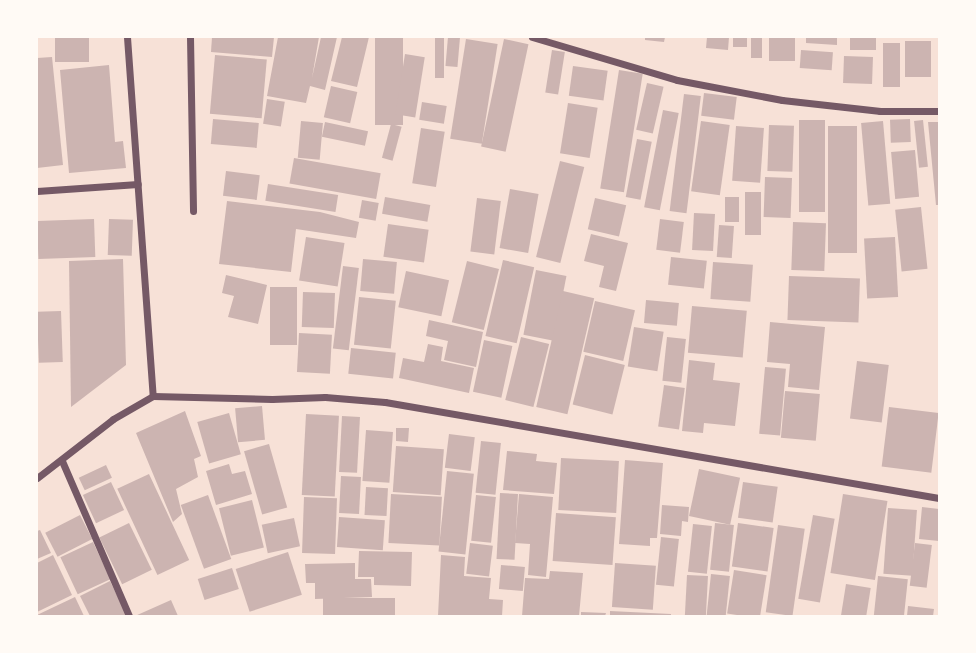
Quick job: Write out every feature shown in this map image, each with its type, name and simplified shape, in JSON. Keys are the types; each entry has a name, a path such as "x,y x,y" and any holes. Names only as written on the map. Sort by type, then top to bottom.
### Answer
{"street":[{"path":"127,37 153,396"},
{"path":"190,37 193,211"},
{"path":"532,37 677,80 782,100 880,111 939,111"},
{"path":"37,191 138,184"},
{"path":"37,478 113,419 153,396 272,399 325,397 385,402 939,498"},
{"path":"62,461 129,616"}],"building":[{"path":"55,37 89,37 89,62 55,62"},
{"path":"212,37 274,37 272,57 211,52"},
{"path":"278,37 319,37 312,78 321,37 337,37 325,90 310,86 306,103 267,96"},
{"path":"342,37 369,37 357,87 331,81"},
{"path":"375,37 403,37 403,125 375,125"},
{"path":"435,37 444,37 444,78 435,78"},
{"path":"448,37 460,38 457,67 445,66"},
{"path":"645,37 665,37 664,42 645,40"},
{"path":"707,37 729,37 728,50 706,48"},
{"path":"733,37 747,37 747,47 733,47"},
{"path":"751,37 762,37 762,58 751,58"},
{"path":"769,37 795,37 795,61 769,61"},
{"path":"806,37 837,37 837,45 806,43"},
{"path":"850,37 876,37 876,50 850,50"},
{"path":"466,39 498,44 482,144 450,139"},
{"path":"504,39 528,44 506,152 481,147"},
{"path":"905,41 931,41 931,77 905,77"},
{"path":"883,43 900,43 900,87 883,87"},
{"path":"552,50 565,52 558,95 545,92"},
{"path":"801,50 833,52 832,70 800,68"},
{"path":"405,54 425,57 415,117 395,114"},
{"path":"215,55 267,60 262,118 210,114"},
{"path":"844,56 873,57 872,84 843,83"},
{"path":"52,57 63,165 37,168 37,58"},
{"path":"109,65 115,142 123,141 126,168 69,173 60,70"},
{"path":"573,66 608,71 603,101 569,96"},
{"path":"619,70 643,74 624,192 600,189"},
{"path":"647,83 664,87 653,134 636,130"},
{"path":"331,86 357,92 350,123 324,117"},
{"path":"704,93 737,97 734,120 701,116"},
{"path":"684,94 701,96 686,213 670,211"},
{"path":"267,99 285,102 281,127 263,124"},
{"path":"422,102 447,106 444,124 419,120"},
{"path":"568,103 598,108 590,158 560,153"},
{"path":"663,110 679,113 660,210 644,207"},
{"path":"213,119 259,123 257,148 211,144"},
{"path":"910,119 911,142 891,143 890,120"},
{"path":"799,120 825,120 825,212 799,212"},
{"path":"923,120 928,167 919,168 914,121"},
{"path":"301,121 323,123 320,160 298,158"},
{"path":"701,121 730,125 720,195 691,191"},
{"path":"883,121 890,204 868,206 861,123"},
{"path":"325,122 368,131 365,146 322,137"},
{"path":"928,122 939,122 939,205 936,205"},
{"path":"391,124 402,127 393,161 382,158"},
{"path":"769,125 794,126 792,172 767,171"},
{"path":"736,126 764,128 760,183 732,181"},
{"path":"828,126 857,126 857,253 828,253"},
{"path":"421,128 445,132 436,187 412,183"},
{"path":"637,139 652,142 640,200 626,197"},
{"path":"915,150 919,197 895,199 891,152"},
{"path":"294,158 381,173 376,199 289,184"},
{"path":"560,161 584,167 560,263 536,257"},
{"path":"226,171 260,175 257,200 223,196"},
{"path":"765,177 792,178 791,218 764,217"},
{"path":"268,184 338,195 335,212 265,201"},
{"path":"510,189 539,194 528,253 500,248"},
{"path":"745,192 761,192 761,235 745,235"},
{"path":"385,197 430,205 427,222 382,214"},
{"path":"725,197 739,197 739,222 725,222"},
{"path":"477,198 501,201 494,255 470,252"},
{"path":"595,198 626,205 619,236 588,229"},
{"path":"362,200 379,203 376,221 359,218"},
{"path":"227,201 320,212 359,222 356,238 296,229 291,272 219,264"},
{"path":"921,207 927,269 902,271 895,210"},
{"path":"694,213 715,214 713,251 692,250"},
{"path":"94,219 95,257 38,259 37,221"},
{"path":"109,219 133,220 132,256 108,255"},
{"path":"660,219 684,222 680,253 656,250"},
{"path":"793,222 826,223 824,271 791,270"},
{"path":"388,224 429,230 424,262 383,257"},
{"path":"719,225 734,226 732,258 717,257"},
{"path":"591,234 628,243 616,291 599,287 604,266 584,261"},
{"path":"306,237 345,243 338,287 299,280"},
{"path":"895,237 898,297 867,299 864,239"},
{"path":"671,257 707,261 704,289 668,285"},
{"path":"123,259 126,365 71,407 69,261"},
{"path":"363,259 397,262 394,294 360,291"},
{"path":"503,260 534,267 517,343 485,336"},
{"path":"467,261 499,269 484,330 452,322"},
{"path":"713,262 753,265 750,302 710,299"},
{"path":"343,266 359,268 349,350 333,348"},
{"path":"536,270 566,276 554,341 523,335"},
{"path":"406,271 449,280 441,316 398,307"},
{"path":"226,275 267,285 258,324 228,317 234,296 222,293"},
{"path":"789,276 860,278 858,322 787,320"},
{"path":"270,287 297,287 297,345 270,345"},
{"path":"563,291 594,298 567,414 536,407"},
{"path":"303,292 335,293 334,328 302,327"},
{"path":"359,297 396,301 391,349 354,345"},
{"path":"646,300 679,303 677,326 644,323"},
{"path":"595,301 635,310 623,361 583,352"},
{"path":"692,306 747,311 743,358 688,353"},
{"path":"61,311 63,362 39,363 37,312"},
{"path":"429,320 483,332 476,367 444,360 448,341 426,336"},
{"path":"770,322 825,327 819,390 788,387 790,364 767,362"},
{"path":"634,327 664,332 657,371 628,367"},
{"path":"299,333 332,335 330,374 297,372"},
{"path":"521,337 549,344 533,407 505,400"},
{"path":"667,337 686,339 681,383 662,381"},
{"path":"484,340 512,346 501,398 473,392"},
{"path":"428,344 443,347 441,361 474,368 469,393 399,378 403,358 424,362"},
{"path":"351,348 396,353 393,379 348,374"},
{"path":"585,355 625,365 612,414 573,404"},
{"path":"689,360 715,363 713,380 740,383 735,426 704,423 703,433 682,431"},
{"path":"857,361 889,365 882,422 850,419"},
{"path":"765,367 786,369 780,436 759,434"},
{"path":"664,385 685,388 679,430 658,427"},
{"path":"785,391 820,394 816,441 781,438"},
{"path":"262,406 265,440 238,442 235,408"},
{"path":"889,407 939,413 931,473 882,467"},
{"path":"185,411 201,456 194,459 198,477 176,489 182,514 173,522 136,433"},
{"path":"229,413 241,454 209,463 197,422"},
{"path":"306,414 339,416 335,497 302,495"},
{"path":"342,416 360,417 357,473 339,472"},
{"path":"396,428 409,428 408,442 396,441"},
{"path":"366,430 393,432 389,483 362,481"},
{"path":"449,434 475,437 471,471 445,468"},
{"path":"481,441 501,443 495,495 476,493"},
{"path":"269,444 287,507 262,515 244,451"},
{"path":"396,446 444,449 441,495 393,492"},
{"path":"507,451 537,454 536,461 557,463 554,494 503,490"},
{"path":"561,458 619,461 616,513 558,510"},
{"path":"625,460 663,463 657,538 650,538 650,546 619,544"},
{"path":"229,464 232,474 245,471 252,494 216,505 206,471"},
{"path":"106,465 112,478 85,490 79,478"},
{"path":"699,469 740,478 730,525 689,516"},
{"path":"447,471 474,474 465,554 439,552"},
{"path":"149,474 189,560 157,575 117,489"},
{"path":"341,476 361,477 359,514 339,513"},
{"path":"111,482 124,510 96,523 83,495"},
{"path":"743,482 778,487 773,523 738,518"},
{"path":"366,487 388,488 387,516 365,515"},
{"path":"500,493 518,494 515,560 497,559"},
{"path":"391,494 442,497 439,546 388,543"},
{"path":"519,494 553,497 546,577 528,575 530,544 515,543"},
{"path":"843,494 887,501 875,580 830,573"},
{"path":"208,495 231,559 204,569 181,505"},
{"path":"476,495 496,497 491,543 471,541"},
{"path":"304,497 337,498 335,554 302,553"},
{"path":"252,500 264,548 231,556 219,508"},
{"path":"662,505 689,507 688,522 682,521 681,536 660,534"},
{"path":"922,507 939,509 939,541 919,539"},
{"path":"888,508 917,510 912,576 883,574"},
{"path":"556,513 616,517 613,565 553,561"},
{"path":"80,515 92,539 58,557 45,533"},
{"path":"813,515 835,519 820,603 798,599"},
{"path":"339,517 385,520 383,550 337,547"},
{"path":"294,518 300,546 268,553 262,525"},
{"path":"129,523 152,570 122,584 99,537"},
{"path":"715,523 734,525 729,572 710,570"},
{"path":"738,523 774,528 768,572 732,567"},
{"path":"693,524 712,526 707,574 688,572"},
{"path":"778,525 805,529 792,616 766,612"},
{"path":"40,530 51,553 37,559 37,531"},
{"path":"661,537 679,539 674,587 656,585"},
{"path":"93,542 110,579 78,594 60,557"},
{"path":"470,543 493,546 489,577 466,574"},
{"path":"915,543 932,545 927,588 910,586"},
{"path":"359,551 412,552 411,586 374,585 374,577 358,577"},
{"path":"288,552 302,595 250,612 236,569"},
{"path":"53,555 72,595 37,612 37,563"},
{"path":"441,555 465,557 464,576 491,578 489,599 503,600 502,616 438,616"},
{"path":"355,563 355,579 371,579 372,597 315,599 315,583 306,583 305,564"},
{"path":"615,563 656,566 653,610 612,607"},
{"path":"501,565 525,567 523,591 499,589"},
{"path":"232,568 239,589 205,600 198,579"},
{"path":"734,570 767,575 760,616 727,613"},
{"path":"550,571 583,573 579,616 522,616 525,578 549,579"},
{"path":"711,574 730,576 726,616 707,616"},
{"path":"687,575 708,576 706,616 685,616"},
{"path":"878,576 908,579 904,616 874,616"},
{"path":"110,581 127,616 90,616 80,596"},
{"path":"846,584 871,588 866,616 841,616"},
{"path":"75,597 84,616 37,616 37,615"},
{"path":"323,598 395,598 395,616 323,616"},
{"path":"171,600 178,616 135,616"},
{"path":"908,606 934,609 933,616 907,616"},
{"path":"610,611 671,614 671,616 610,616"},
{"path":"581,612 606,613 605,616 581,616"}]}
